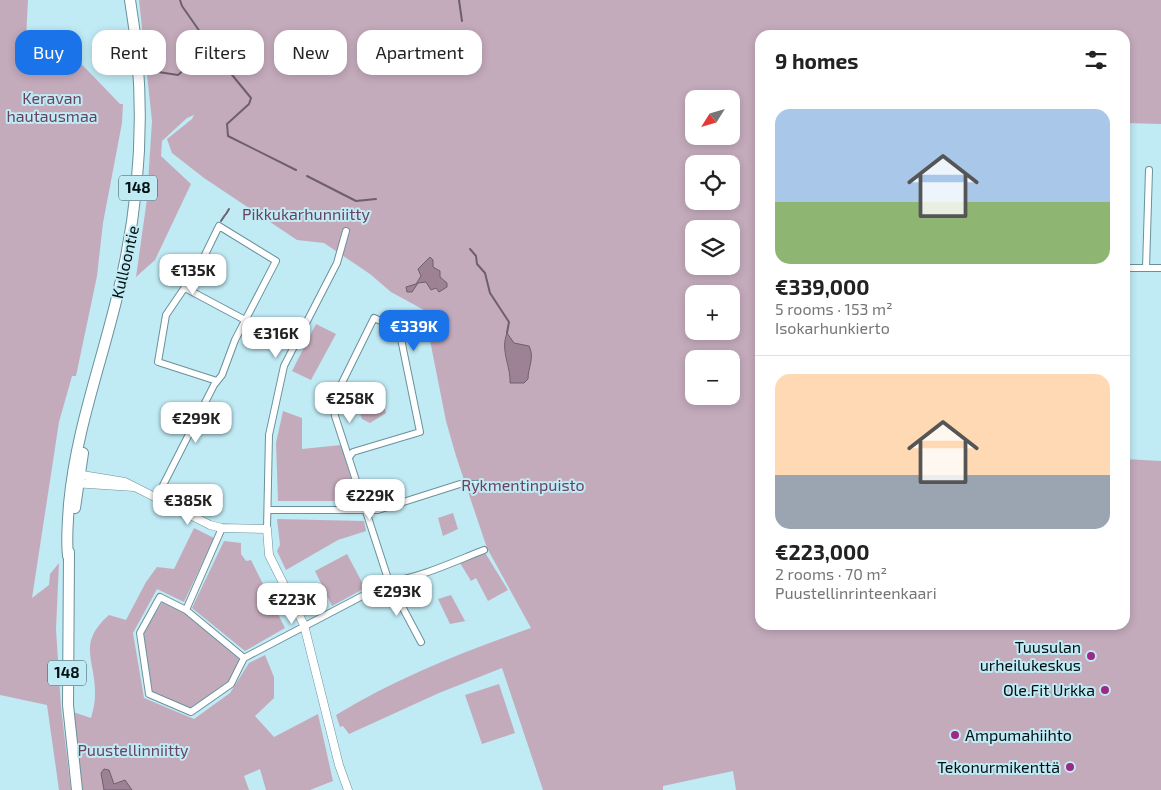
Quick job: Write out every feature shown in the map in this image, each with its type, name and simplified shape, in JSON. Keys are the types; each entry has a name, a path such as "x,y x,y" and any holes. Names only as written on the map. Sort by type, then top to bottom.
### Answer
{"main road":[{"name":"Kulloontie","path":"77,790 68,705 68,556 66,541 76,478 97,373 134,226 139,180 140,105 130,0"}],"street":[{"path":"1146,268 1149,170"},
{"path":"158,497 226,367 233,343 276,261 219,226 200,265 166,315 158,362 218,381"},
{"path":"346,231 337,263 284,366 268,435 267,529 269,554 304,625 348,790"},
{"path":"1130,268 1161,268"},
{"path":"185,288 245,320"},
{"path":"350,456 353,452 420,432 399,330 374,318 336,392 334,401 336,416 389,582 422,642"},
{"path":"76,478 136,487 210,525 222,528 267,529"},
{"path":"268,510 378,510 460,484 482,484"},
{"path":"186,610 222,528"},
{"path":"244,658 186,610 160,597 140,633 149,694 191,712 231,684 244,658 389,582 440,568 484,550"}],"green space":[{"name":"Keravan hautausmaa","path":"0,0 28,0 26,30 15,30 15,75 82,75 82,65 120,104 123,104 122,123 103,223 97,276 76,376 72,376 59,422 32,598 49,585 50,574 59,563 56,629 61,707 71,790 59,790 47,705 0,695"},
{"path":"139,0 1161,0 1161,124 1130,123 1130,30 755,30 755,630 1130,630 1130,459 1161,461 1161,790 736,790 733,771 663,786 663,790 543,790 502,668 439,693 349,734 343,726 340,727 336,715 359,701 431,666 531,628 487,548 456,456 446,421 424,310 391,292 370,274 324,243 297,240 204,178 172,153 167,139 192,119 194,115 187,118 162,141 161,156 191,184 155,260 136,277 147,199 152,121 147,75 166,75 166,30 142,30"},
{"path":"316,324 336,334 311,380 292,371"},
{"path":"364,385 375,391 377,400 382,399 386,413 370,423 362,419 355,399"},
{"path":"283,411 302,418 302,449 341,445 358,501 278,501 276,443"},
{"path":"453,513 458,529 443,536 438,518"},
{"path":"277,519 364,521 366,531 338,540 286,570 277,551 280,545"},
{"name":"Puustellinniitty","path":"194,528 214,538 184,602 157,589 133,633 144,698 194,719 230,693 249,663 265,655 274,677 274,698 255,716 274,737 318,714 333,781 310,790 266,790 260,769 244,776 249,790 81,790 73,712 91,718 95,698 95,683 90,653 93,635 99,625 109,615 126,620 146,582 157,567 174,569"},
{"path":"224,541 241,543 241,554 246,561 251,560 285,628 245,651 192,608"},
{"path":"484,551 508,590 488,601 476,578 471,581 460,563"},
{"path":"347,554 365,588 332,606 315,571"},
{"path":"451,595 465,621 471,620 450,624 438,599"},
{"path":"163,601 185,612 240,659 228,683 192,709 151,692 143,633"},
{"path":"499,684 515,733 482,744 465,695"}],"shaded area":[{"path":"430,257 433,260 433,267 440,271 440,277 447,283 447,287 439,292 436,288 431,290 426,282 418,283 412,292 407,292 406,287 416,284 421,276 418,269"},
{"path":"507,333 514,343 529,346 531,350 528,379 524,383 510,383 505,352"},
{"path":"104,769 109,770 114,784 125,780 132,790 104,790 101,773"}],"waterway":[{"path":"180,0 182,6 219,59 251,98 249,104 227,124 228,136 296,170"},
{"path":"459,0 462,21"},
{"path":"166,73 176,75"},
{"path":"307,176 356,201 376,199"},
{"path":"226,214 229,209"},
{"path":"221,221 225,215"},
{"path":"470,249 476,256 477,264 485,273 490,293 509,322 507,333"}],"place":[{"name":"Tuusulan urheilukeskus","path":"1091,656"},
{"name":"Ole.Fit Urkka","path":"1105,690"},
{"name":"Ampumahiihto","path":"955,735"},
{"name":"Tekonurmikenttä","path":"1070,767"}],"park label":[{"name":"Pikkukarhunniitty","path":"306,214"},
{"name":"Rykmentinpuisto","path":"523,485"}]}
